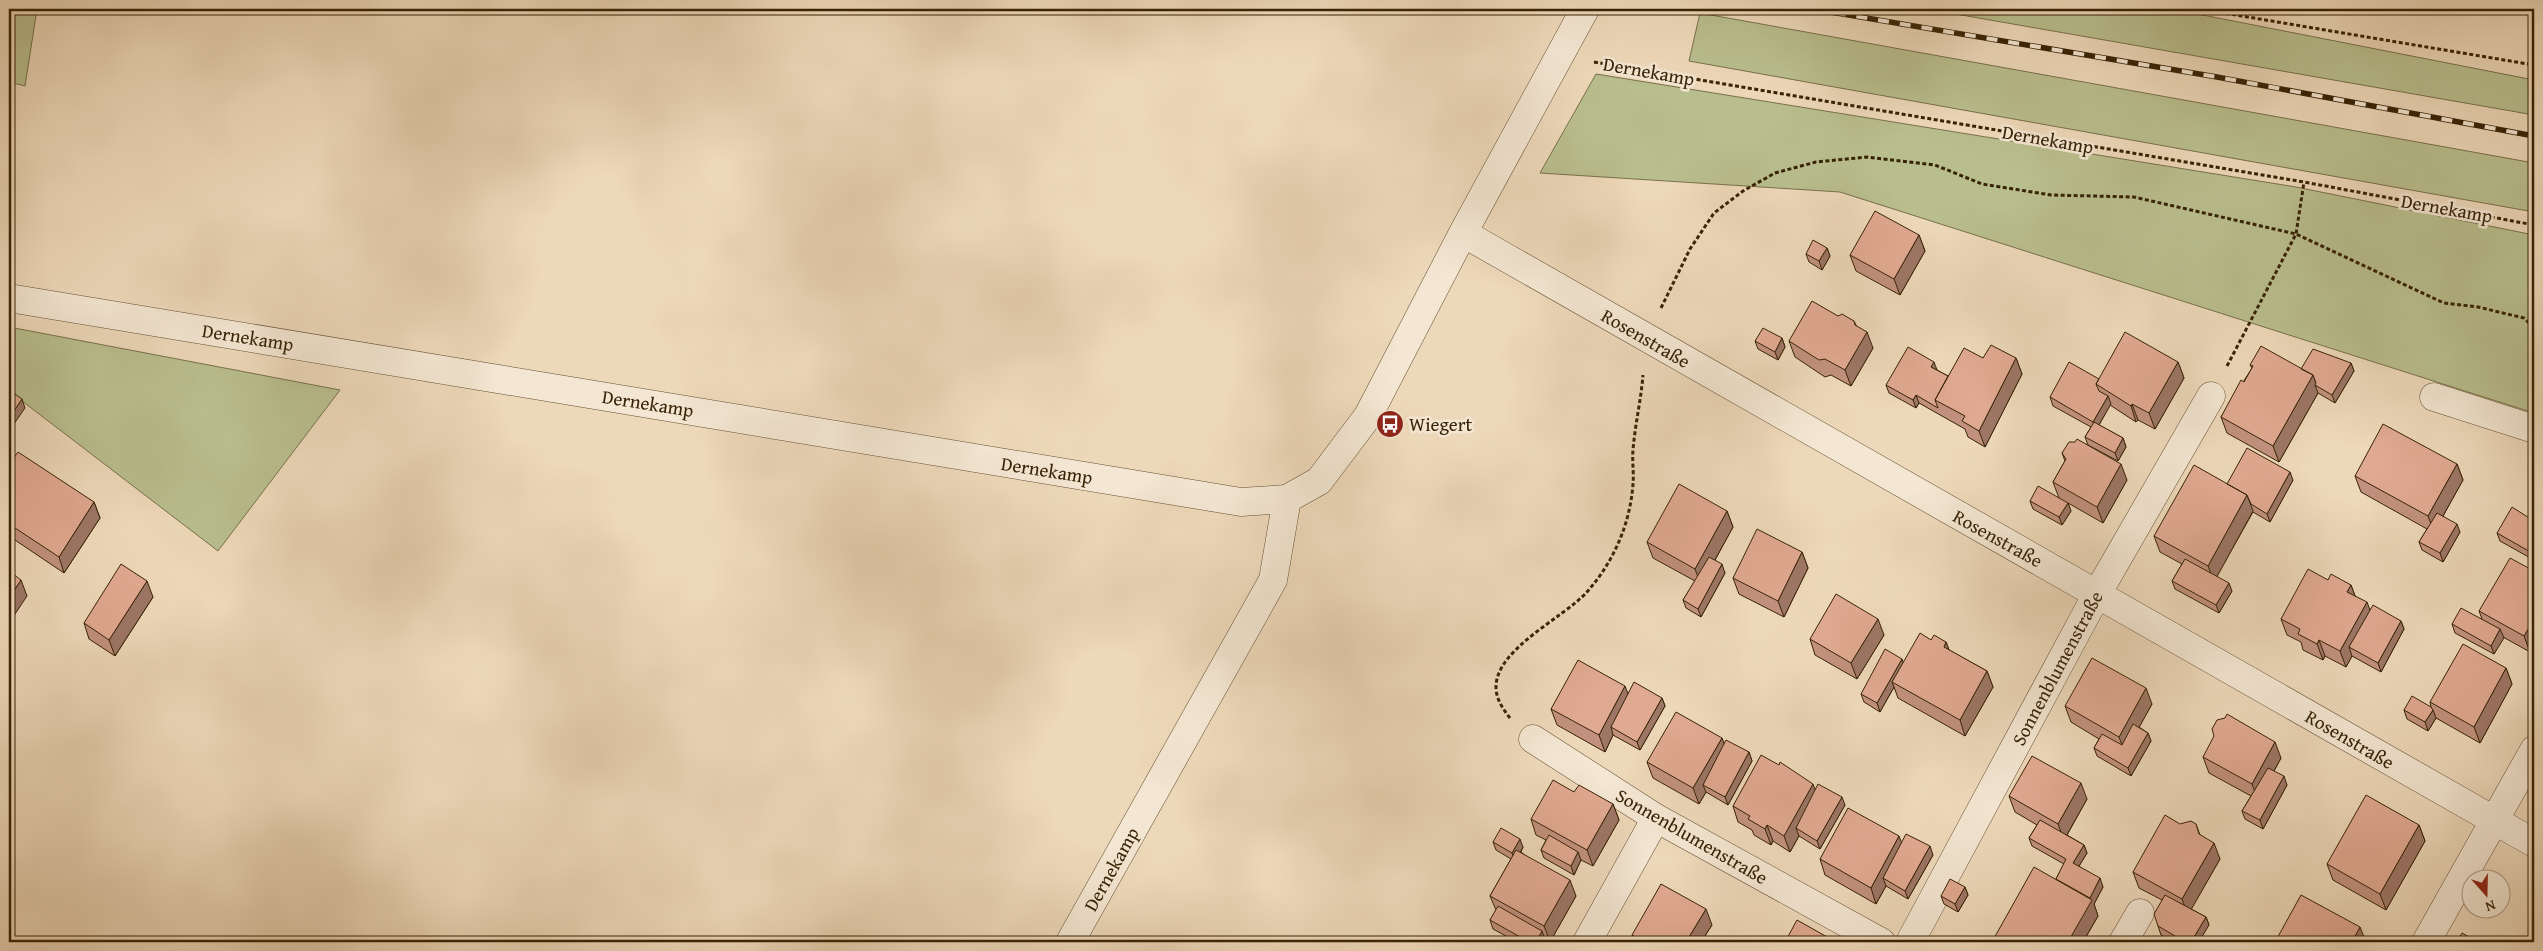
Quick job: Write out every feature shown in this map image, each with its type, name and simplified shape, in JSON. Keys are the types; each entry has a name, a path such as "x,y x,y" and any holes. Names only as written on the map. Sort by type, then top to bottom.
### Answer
{"street":[{"name":"Dernekamp","path":"9,298 1241,502 1287,499 1318,481 1368,416 1463,233 1585,9"},
{"name":"Rosenstraße","path":"1463,233 2494,822 2534,843"},
{"name":"Sonnenblumenstraße","path":"1910,942 2097,594 2211,396"},
{"path":"2434,397 2534,429"},
{"name":"Dernekamp","path":"1070,942 1273,580 1287,499"},
{"name":"Sonnenblumenstraße","path":"1532,739 1656,818 1881,942"},
{"path":"2426,942 2534,750"},
{"path":"1586,942 1656,818"},
{"path":"2123,942 2140,912"}],"path":[{"path":"2200,9 2534,65"},
{"name":"Dernekamp","path":"1561,56 2304,182 2534,225"},
{"path":"1532,739 1513,723 1500,704 1496,686 1504,664 1519,647 1585,594 1615,550 1626,528 1632,505 1634,472 1632,453 1641,398 1646,339 1690,249 1714,213 1744,191 1775,173 1816,162 1868,157 1935,165 1982,184 2051,195 2134,197 2296,234 2444,303 2478,307 2524,318 2534,328"},
{"path":"2211,396 2296,234 2304,182"}],"green space":[{"path":"9,9 37,9 25,86 9,82"},
{"path":"1927,9 2172,9 2534,80 2534,115"},
{"path":"1700,13 2534,163 2534,212 1689,61"},
{"path":"1596,74 2296,187 2534,235 2534,413 1840,192 1540,173"},
{"path":"9,327 340,390 218,551 9,391"}],"building":[{"path":"1875,211 1919,235 1894,279 1850,255"},
{"path":"1813,240 1827,248 1819,261 1806,254"},
{"path":"1812,301 1838,316 1842,314 1867,332 1845,370 1825,359 1819,360 1789,341"},
{"path":"1763,328 1782,338 1775,352 1755,341"},
{"path":"2125,332 2178,362 2149,413 2132,404 2131,406 2096,384"},
{"path":"1991,345 2016,358 1979,431 1962,421 1965,416 1935,400 1964,348 1983,358"},
{"path":"2261,346 2313,375 2273,446 2221,417 2241,380 2244,382 2253,366 2250,365"},
{"path":"1908,347 1934,362 1931,367 1948,376 1935,400 1938,408 1916,395 1913,400 1886,385"},
{"path":"2313,349 2351,363 2332,395 2315,385 2313,375 2301,369"},
{"path":"2069,362 2099,379 2096,384 2099,391 2108,396 2093,422 2050,397"},
{"path":"9,390 22,399 9,418"},
{"path":"2094,422 2123,438 2115,453 2085,437"},
{"path":"2383,424 2457,464 2428,516 2355,476"},
{"path":"2077,439 2121,464 2097,507 2053,482 2066,459 2062,453 2069,442 2075,442"},
{"path":"2247,448 2290,472 2267,514 2251,504 2247,495 2227,484"},
{"path":"18,452 94,502 59,557 9,524 9,465"},
{"path":"2194,465 2247,495 2208,566 2154,536"},
{"path":"1679,484 1727,511 1695,569 1647,542"},
{"path":"2038,486 2068,503 2059,517 2030,501"},
{"path":"2534,504 2534,515 2529,513"},
{"path":"2512,507 2534,521 2534,554 2497,533"},
{"path":"2437,513 2457,524 2440,553 2419,542"},
{"path":"1757,529 1802,552 1778,601 1733,578"},
{"path":"1709,557 1722,564 1698,609 1683,600"},
{"path":"2510,558 2534,571 2534,619 2524,636 2479,611"},
{"path":"2185,559 2229,583 2216,605 2172,581"},
{"path":"121,564 147,581 109,640 84,623"},
{"path":"2308,569 2328,580 2331,574 2351,585 2347,592 2367,602 2340,651 2319,640 2317,644 2298,634 2300,629 2281,619"},
{"path":"9,571 21,580 9,598"},
{"path":"1836,594 1878,619 1851,663 1810,639"},
{"path":"2373,605 2401,621 2378,663 2349,647"},
{"path":"2461,608 2500,629 2491,646 2452,624"},
{"path":"1920,633 1931,640 1934,635 1946,642 1944,647 1987,671 1960,720 1892,682"},
{"path":"2463,644 2506,668 2474,727 2430,702"},
{"path":"1885,649 1902,659 1877,703 1861,694"},
{"path":"2092,658 2146,688 2119,737 2065,706"},
{"path":"1578,660 1625,686 1599,735 1551,709"},
{"path":"1634,682 1662,698 1637,742 1611,727"},
{"path":"2412,696 2433,710 2425,722 2404,710"},
{"path":"1676,712 1722,738 1693,788 1647,762"},
{"path":"2227,714 2275,742 2252,784 2203,757 2214,736 2212,729 2217,720 2225,718"},
{"path":"2133,724 2148,733 2128,768 2094,748 2102,734 2122,745"},
{"path":"1726,740 1749,752 1725,797 1703,785"},
{"path":"1761,755 1779,765 1780,762 1813,784 1784,836 1767,825 1765,829 1748,819 1750,816 1733,806"},
{"path":"2032,756 2081,783 2058,824 2009,796"},
{"path":"2268,768 2284,776 2260,820 2242,811"},
{"path":"1553,780 1574,792 1579,785 1613,804 1587,850 1531,819"},
{"path":"1818,784 1842,797 1817,841 1796,828"},
{"path":"2366,795 2419,825 2380,894 2327,864"},
{"path":"1848,808 1899,836 1871,888 1820,859"},
{"path":"2165,815 2180,824 2191,821 2196,824 2199,834 2214,843 2182,899 2133,872"},
{"path":"2040,820 2084,845 2073,863 2100,878 2090,898 2056,879 2066,859 2029,838"},
{"path":"1501,828 1520,839 1512,853 1493,842"},
{"path":"1906,834 1930,846 1905,891 1883,878"},
{"path":"1549,835 1578,852 1571,866 1541,850"},
{"path":"1516,850 1570,880 1544,926 1490,896"},
{"path":"2034,867 2092,900 2068,942 1997,942 1993,940"},
{"path":"1950,879 1965,887 1955,904 1941,896"},
{"path":"1661,884 1706,909 1686,942 1644,942 1632,935"},
{"path":"2165,895 2206,917 2191,942 2171,942 2175,936 2158,926 2154,914"},
{"path":"2301,895 2360,927 2352,942 2275,942"},
{"path":"1498,906 1542,931 1536,942 1529,942 1490,920"},
{"path":"1797,920 1836,942 1785,942"},
{"path":"2462,933 2478,942 2457,942"},
{"path":"1493,936 1504,942 1489,942"}],"railway":[{"path":"1813,9 2217,77 2534,136"}],"place":[{"name":"Wiegert","path":"1390,424"}]}
